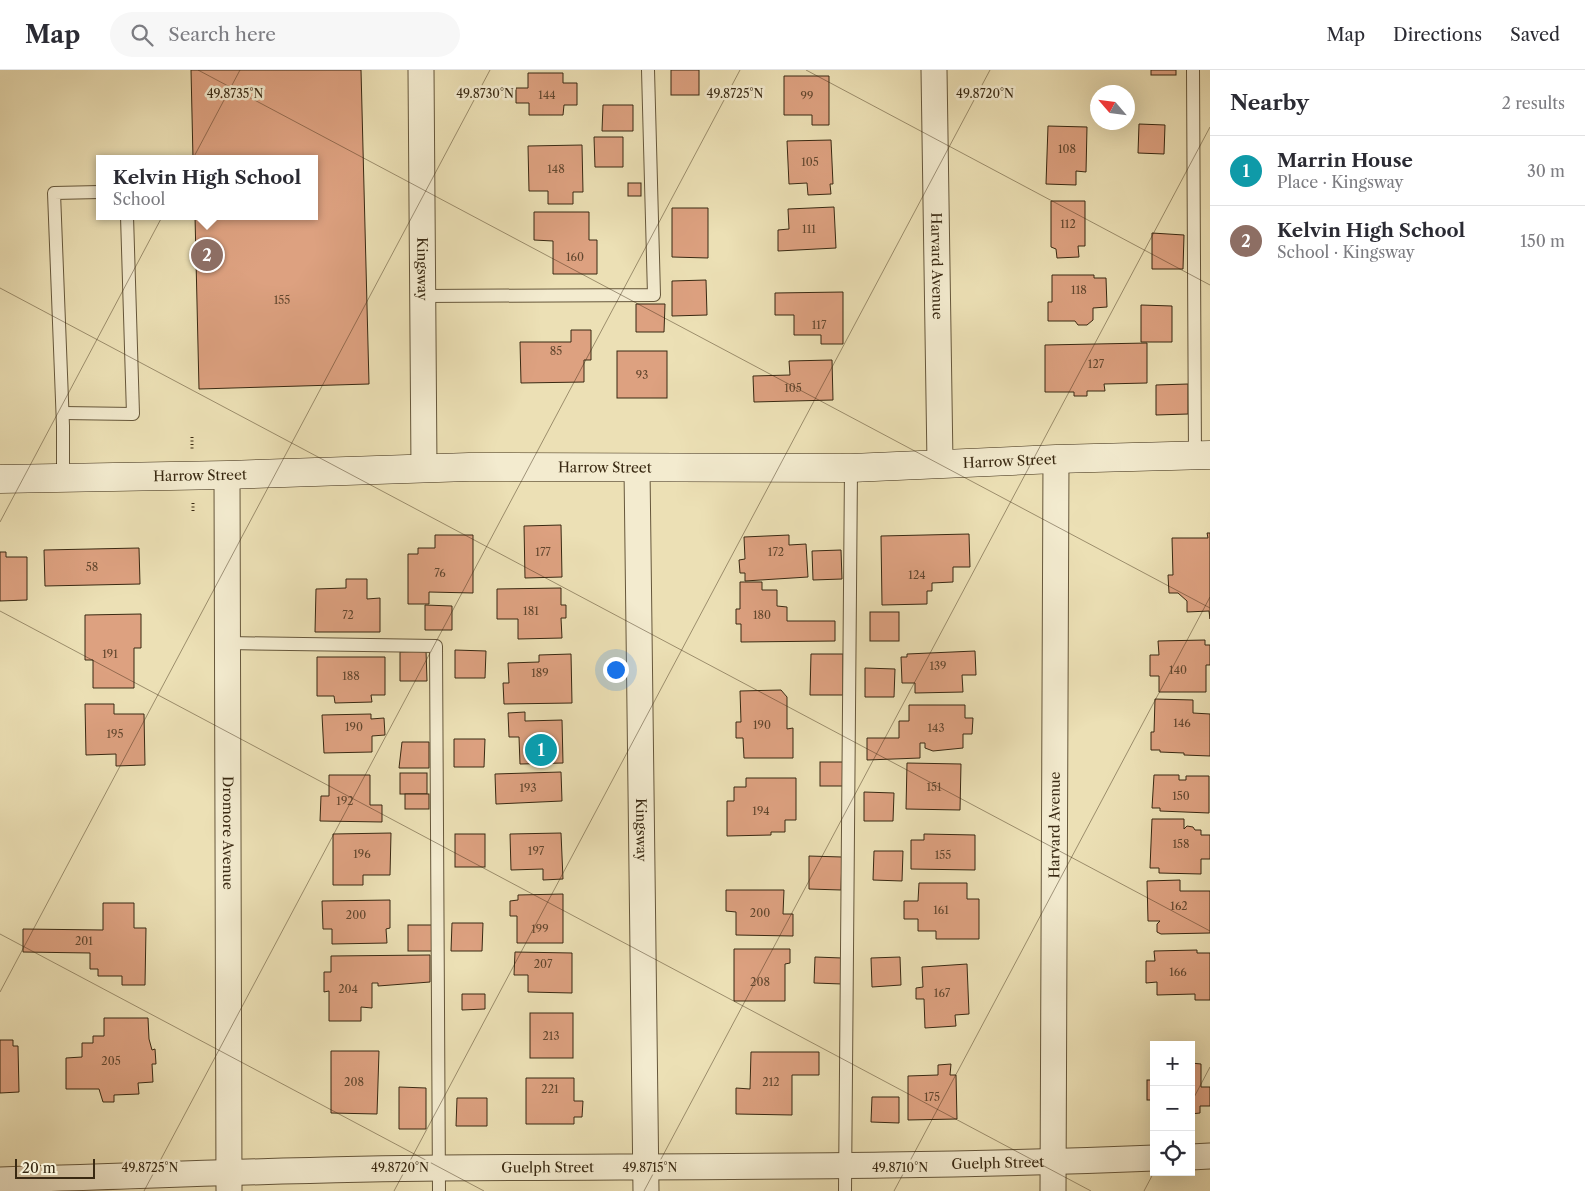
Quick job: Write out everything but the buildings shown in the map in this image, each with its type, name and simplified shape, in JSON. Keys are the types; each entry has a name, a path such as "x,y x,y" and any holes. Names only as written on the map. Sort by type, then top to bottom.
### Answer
{"street":[{"name":"Kingsway","path":"421,70 424,468"},
{"name":"Harvard Avenue","path":"934,70 940,463"},
{"name":"Harrow Street","path":"0,479 227,475 424,468 851,468 1056,458 1202,456"},
{"name":"Harvard Avenue","path":"1053,1191 1056,458"},
{"name":"Kingsway","path":"637,469 646,1180"},
{"name":"Dromore Avenue","path":"227,475 229,1183"},
{"path":"1195,1157 1210,1156"},
{"name":"Guelph Street","path":"0,1180 229,1183 646,1180 845,1165 1054,1162 1150,1158"}],"lane":[{"path":"422,296 654,295 648,70"},
{"path":"1193,70 1202,456"},
{"path":"63,478 63,413 54,193 96,192"},
{"path":"63,413 134,414 128,220"},
{"path":"845,1191 851,468"},
{"path":"228,643 436,646 439,1180"}],"place":[{"name":"Kelvin High School","path":"207,255"},
{"name":"Marrin House","path":"541,750"}]}
